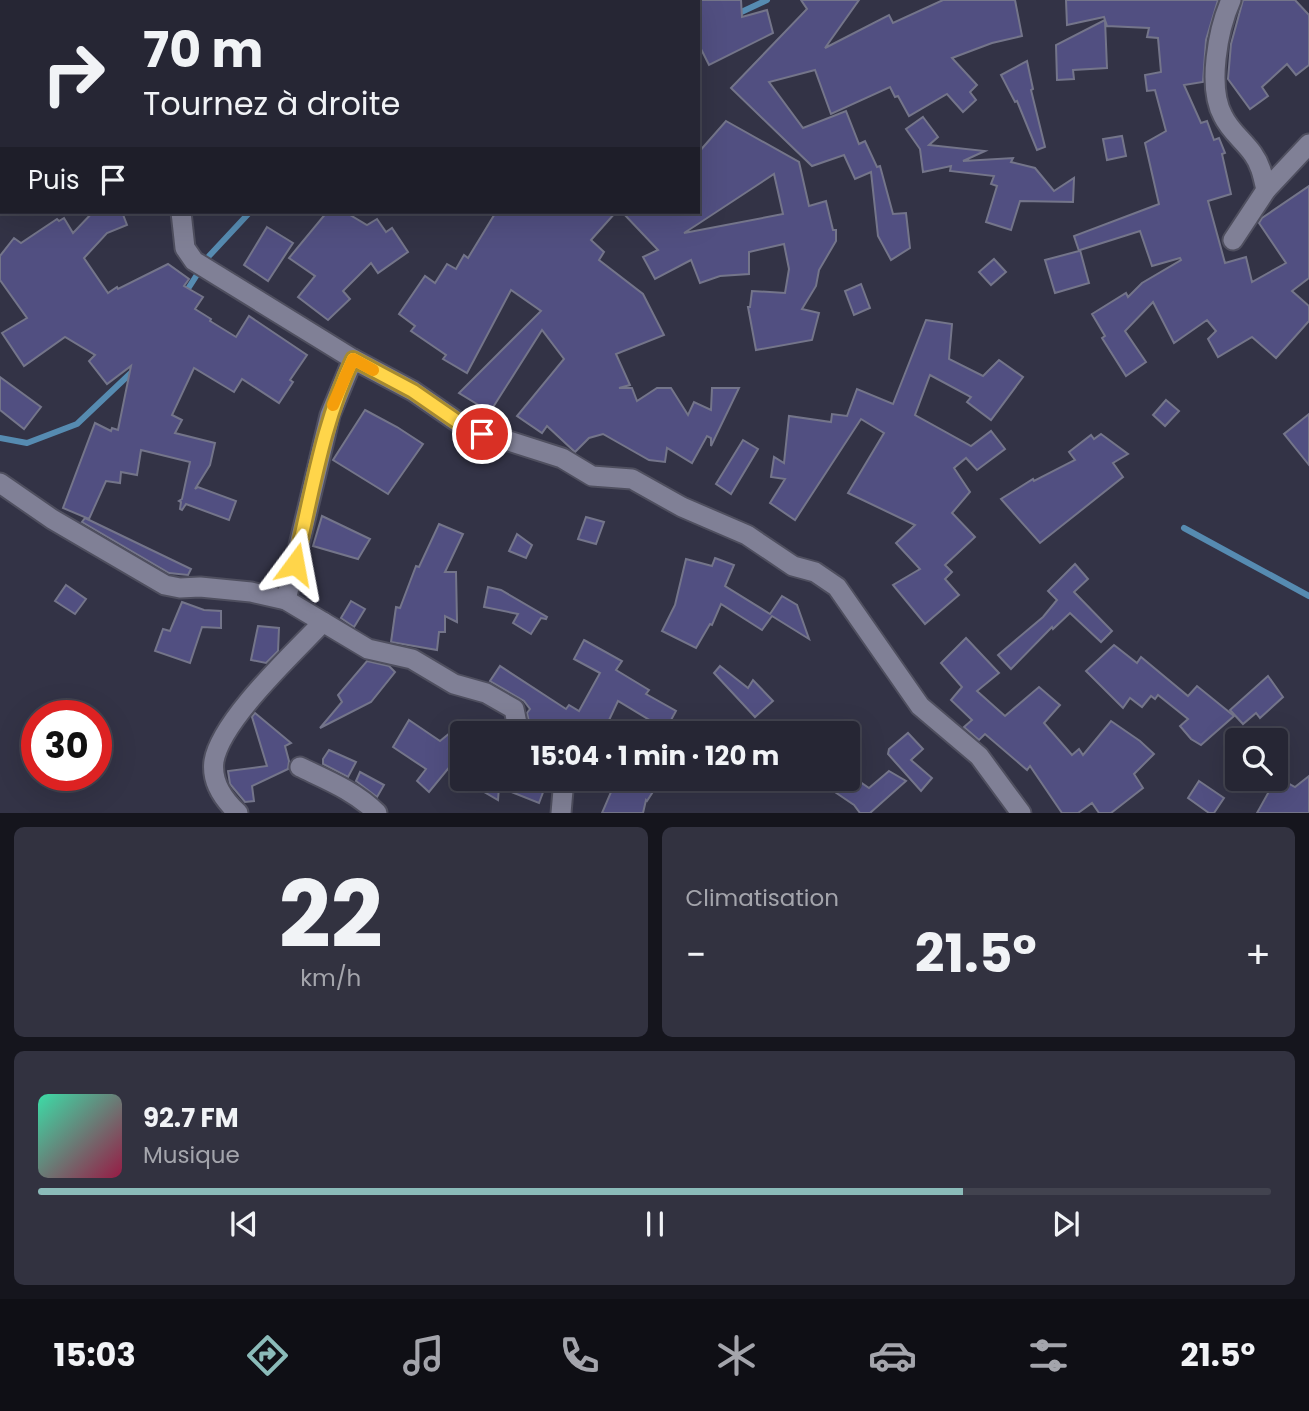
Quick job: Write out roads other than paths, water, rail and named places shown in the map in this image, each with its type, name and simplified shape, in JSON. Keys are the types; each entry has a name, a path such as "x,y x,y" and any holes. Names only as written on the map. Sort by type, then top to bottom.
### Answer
{"street":[{"path":"1231,0 1219,35 1216,84 1218,106 1233,131 1255,156 1266,190"},
{"path":"1233,240 1266,190 1309,144"},
{"path":"181,214 184,248 194,261 353,359 413,391 465,427 562,458 592,476 632,480 682,507 747,535 793,566 815,572 837,587 920,705 979,756 1021,813"},
{"path":"286,600 330,415 353,359"},
{"path":"0,482 52,519 165,584 180,588 200,587 251,592 286,600 368,649 412,660 454,684 486,693 514,709 516,721"},
{"path":"239,813 225,800 216,782 214,764 219,745 252,699 323,622"},
{"path":"300,767 347,790 365,801 377,813"},
{"path":"561,813 563,791"}],"waterway":[{"path":"735,15 767,0"},
{"path":"184,295 209,256 248,214"},
{"path":"0,438 27,443 77,424 134,370"},
{"path":"1184,528 1309,596"}]}
